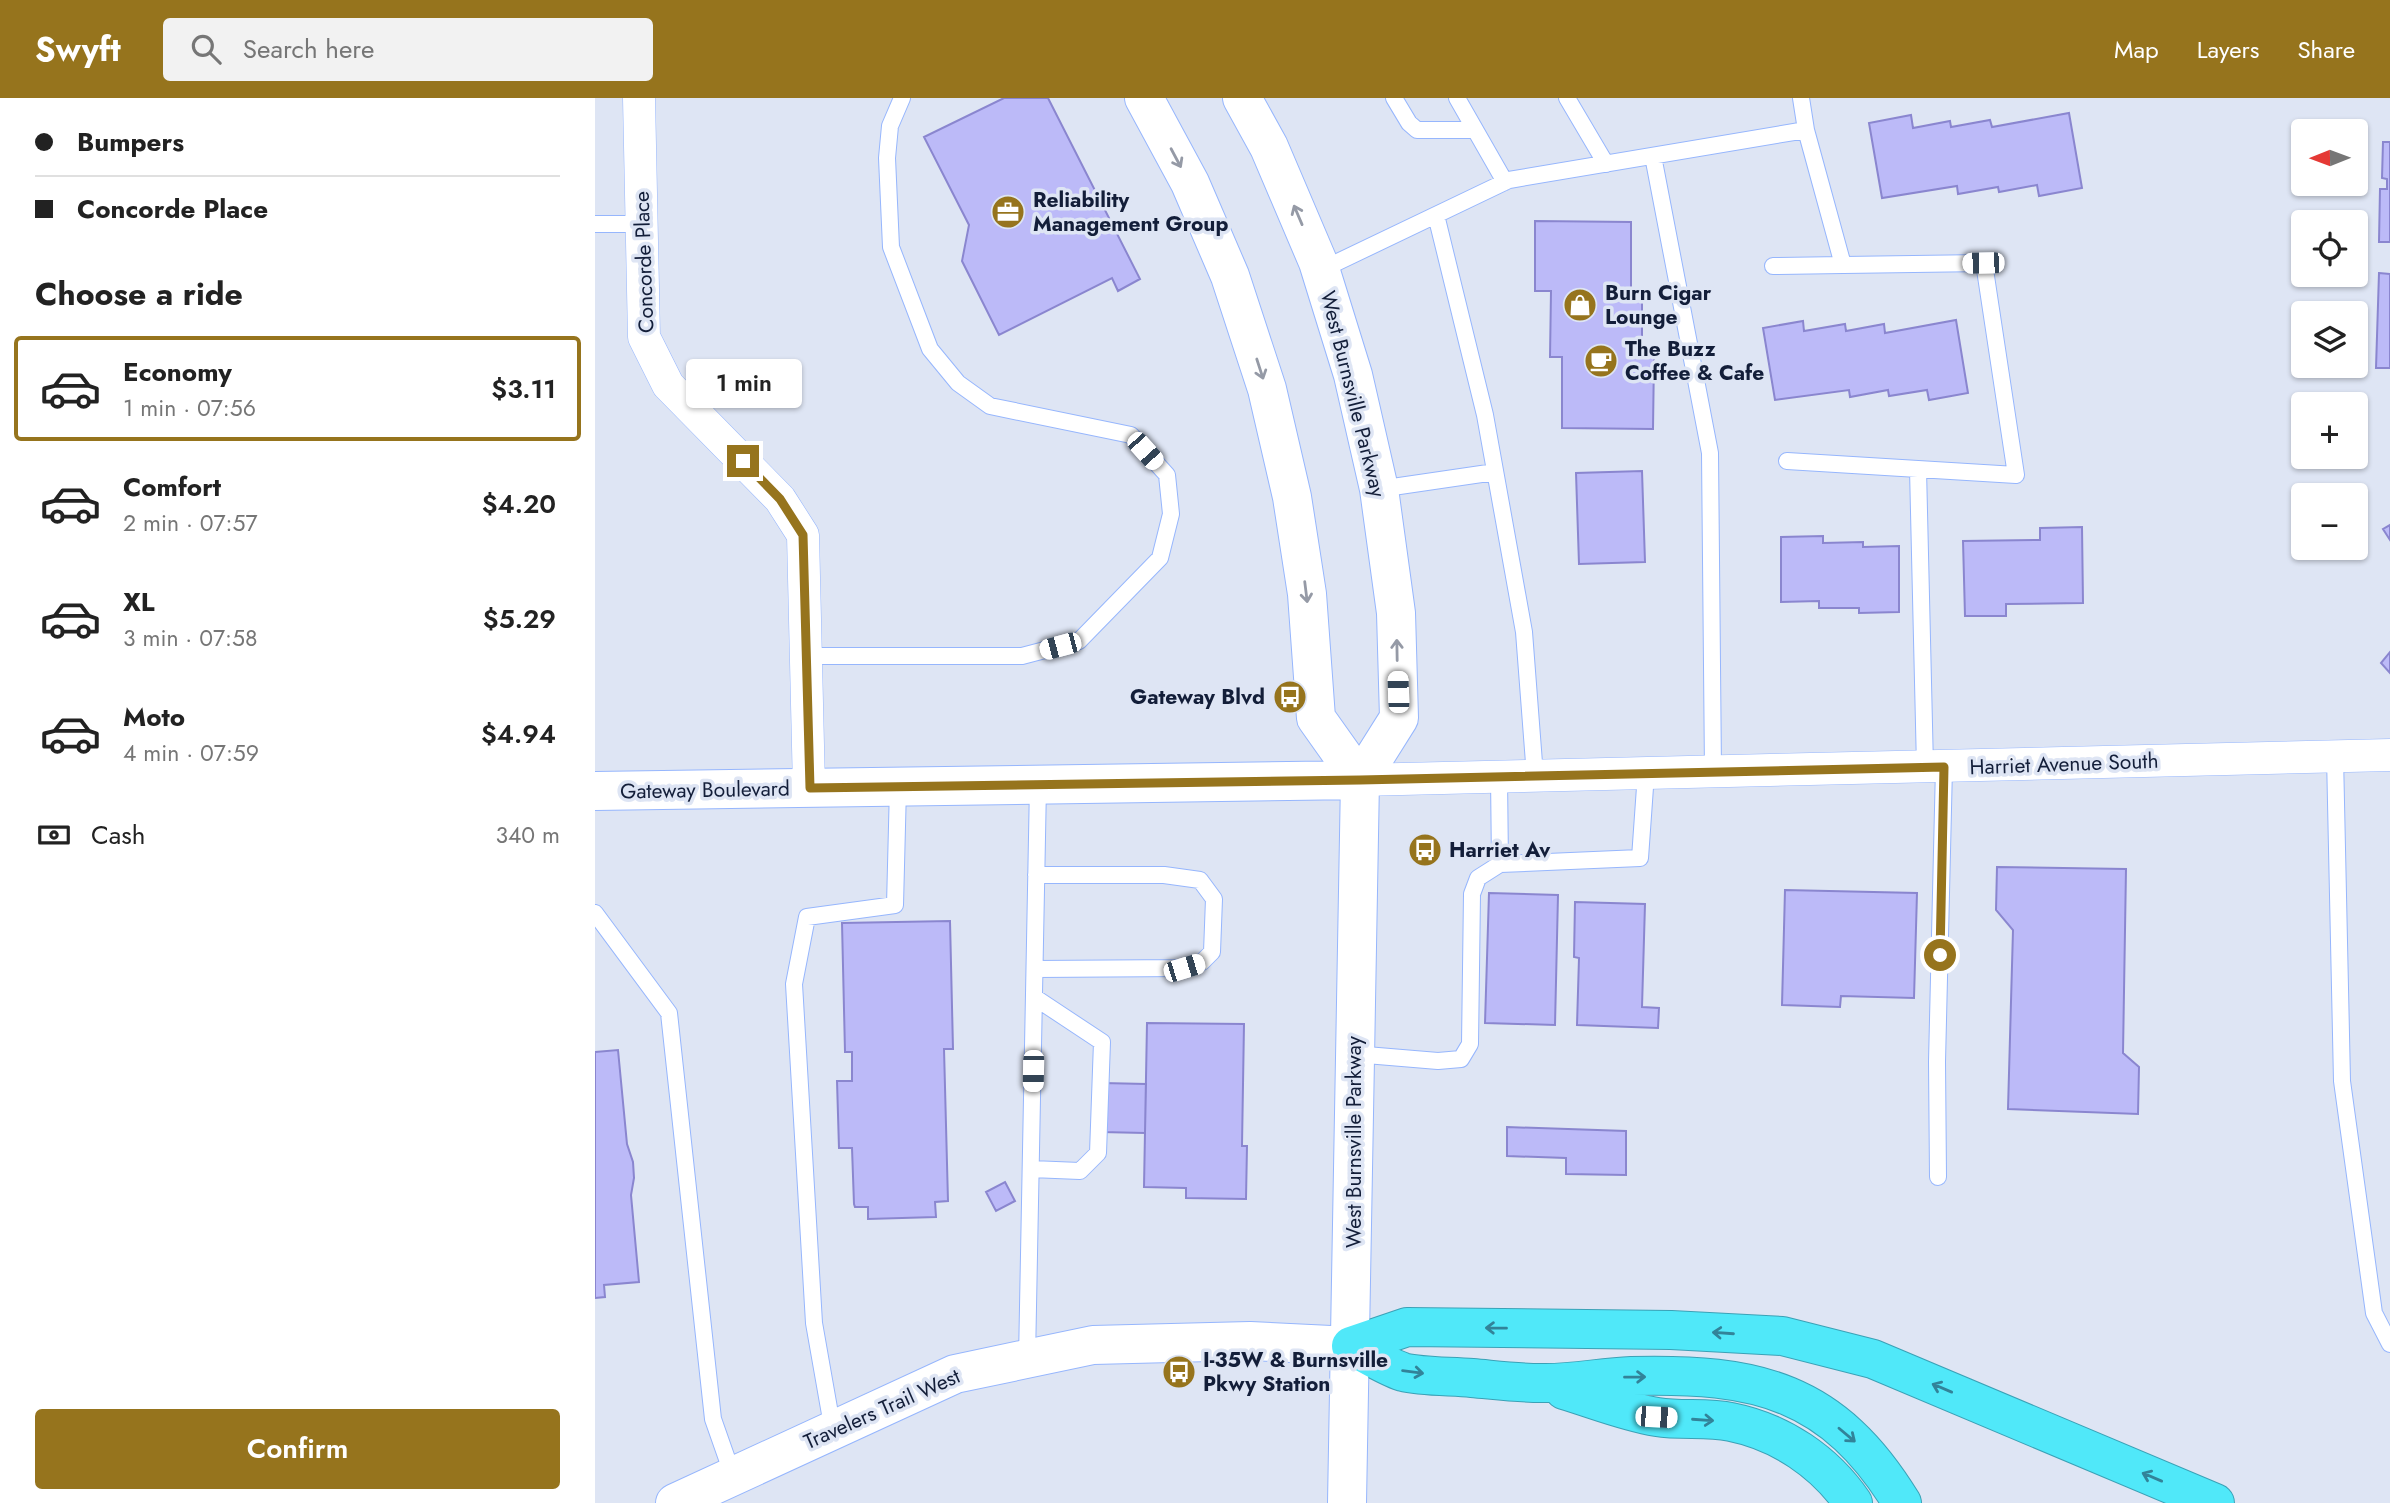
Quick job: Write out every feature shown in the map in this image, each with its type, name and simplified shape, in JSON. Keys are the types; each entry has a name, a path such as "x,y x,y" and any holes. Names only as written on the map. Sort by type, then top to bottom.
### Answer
{"highway":[{"path":"1351,1346 1407,1327 1671,1329 1782,1336 1873,1359 2214,1503"},
{"path":"1351,1346 1404,1372 1542,1384 1630,1376 1727,1379 1763,1386 1796,1398 1837,1426 1857,1443 1884,1474 1902,1503"},
{"path":"1542,1384 1656,1417 1731,1422 1765,1433 1813,1460 1829,1473 1853,1503"}],"street":[{"name":"Concorde Place","path":"639,98 645,337 668,385 780,499 803,535 810,788"},
{"path":"1145,98 1189,183 1225,264 1267,389 1292,497 1307,594 1316,718 1360,780"},
{"name":"West Burnsville Parkway","path":"1242,98 1269,147 1321,270 1353,375 1379,489 1396,613 1399,718 1360,780 1347,1503"},
{"name":"Harriet Avenue South","path":"1360,780 2390,755"},
{"name":"Gateway Boulevard","path":"595,791 1360,780"},
{"name":"Travelers Trail West","path":"675,1503 955,1374 1093,1345 1250,1341 1351,1346"}],"lane":[{"path":"806,656 1022,656 1079,641 1160,558 1171,514 1167,475 1131,435 990,406 958,383 930,349 891,247 887,158 890,126 902,98"},
{"path":"1394,98 1409,123 1417,130 1475,130"},
{"path":"1457,98 1505,182"},
{"path":"1567,98 1606,164"},
{"path":"1801,98 1806,130 1843,265"},
{"path":"1321,270 1505,182 1806,130"},
{"path":"1653,156 1710,453 1713,546 1713,772"},
{"path":"1436,215 1485,415 1524,632 1535,776"},
{"path":"595,224 642,224"},
{"path":"1773,266 1983,263 2016,475 1787,461"},
{"path":"1918,469 1935,767 1938,1177"},
{"path":"1379,489 1495,472"},
{"path":"2335,756 2342,1081 2374,1313 2390,1344"},
{"path":"1354,1054 1438,1061 1461,1059 1470,1044 1472,894 1478,878 1500,864 1640,858 1646,774"},
{"path":"1500,777 1500,864"},
{"path":"1027,1359 1038,785"},
{"path":"833,1431 814,1323 794,984 807,917 895,905 898,787"},
{"path":"1035,969 1184,968 1202,962 1212,952 1214,931 1214,899 1199,880 1164,875 1036,875"},
{"path":"595,913 669,1013 713,1419 733,1477"},
{"path":"1031,1169 1080,1171 1098,1153 1102,1042 1034,997"}],"building":[{"path":"1004,98 1048,98 1140,279 1118,291 1112,278 999,335 962,261 969,225 924,137"},
{"path":"2069,113 2082,188 2039,196 2037,185 1999,192 1998,187 1958,194 1957,186 1882,198 1869,123 1911,115 1913,128 1950,121 1951,127 1990,120 1992,127"},
{"path":"2383,142 2390,142 2390,242 2379,242 2380,189 2387,189 2387,179 2382,178"},
{"path":"1535,221 1631,222 1631,291 1642,291 1642,357 1654,357 1653,429 1562,428 1562,357 1550,357 1551,291 1535,291"},
{"path":"2379,273 2390,274 2390,368 2376,368"},
{"path":"1956,320 1968,393 1929,400 1927,390 1889,396 1888,390 1850,397 1849,390 1775,400 1763,328 1803,321 1804,331 1845,324 1846,331 1884,324 1885,333"},
{"path":"1642,471 1645,562 1579,564 1576,473"},
{"path":"2390,525 2390,540 2383,529"},
{"path":"2082,527 2083,603 2006,604 2006,616 1965,616 1963,541 2040,540 2040,528"},
{"path":"1823,536 1823,543 1863,542 1863,547 1899,546 1899,612 1859,613 1859,608 1819,608 1819,601 1781,602 1781,537"},
{"path":"2390,652 2390,673 2381,663"},
{"path":"1997,867 2126,869 2123,1053 2139,1067 2138,1114 2008,1109 2013,930 1996,910"},
{"path":"1785,890 1917,893 1914,998 1841,996 1840,1007 1782,1005"},
{"path":"1489,893 1558,895 1555,1025 1485,1023"},
{"path":"1575,902 1645,904 1642,1007 1659,1008 1658,1028 1577,1025 1579,958 1574,957"},
{"path":"950,921 953,1049 944,1049 948,1201 935,1202 936,1217 868,1219 868,1207 855,1207 854,1204 852,1148 839,1148 837,1081 852,1081 852,1052 845,1052 842,923"},
{"path":"1147,1023 1244,1024 1242,1146 1247,1146 1246,1199 1186,1198 1186,1188 1144,1187"},
{"path":"618,1050 627,1144 633,1162 631,1195 639,1282 604,1285 605,1297 595,1298 595,1052"},
{"path":"1102,1083 1146,1084 1145,1133 1101,1132"},
{"path":"1507,1127 1626,1131 1626,1175 1566,1174 1566,1158 1507,1156"},
{"path":"1005,1182 1015,1201 996,1211 986,1192"}],"place":[{"name":"Reliability Management Group","path":"1008,212"},
{"name":"Burn Cigar Lounge","path":"1580,305"},
{"name":"The Buzz Coffee & Cafe","path":"1601,361"},
{"name":"Gateway Blvd","path":"1290,697"},
{"name":"Harriet Av","path":"1425,850"},
{"name":"I-35W & Burnsville Pkwy Station","path":"1179,1372"}],"route":[{"path":"743,461 780,499 803,535 810,788 1360,780 1944,767 1940,955"}]}
